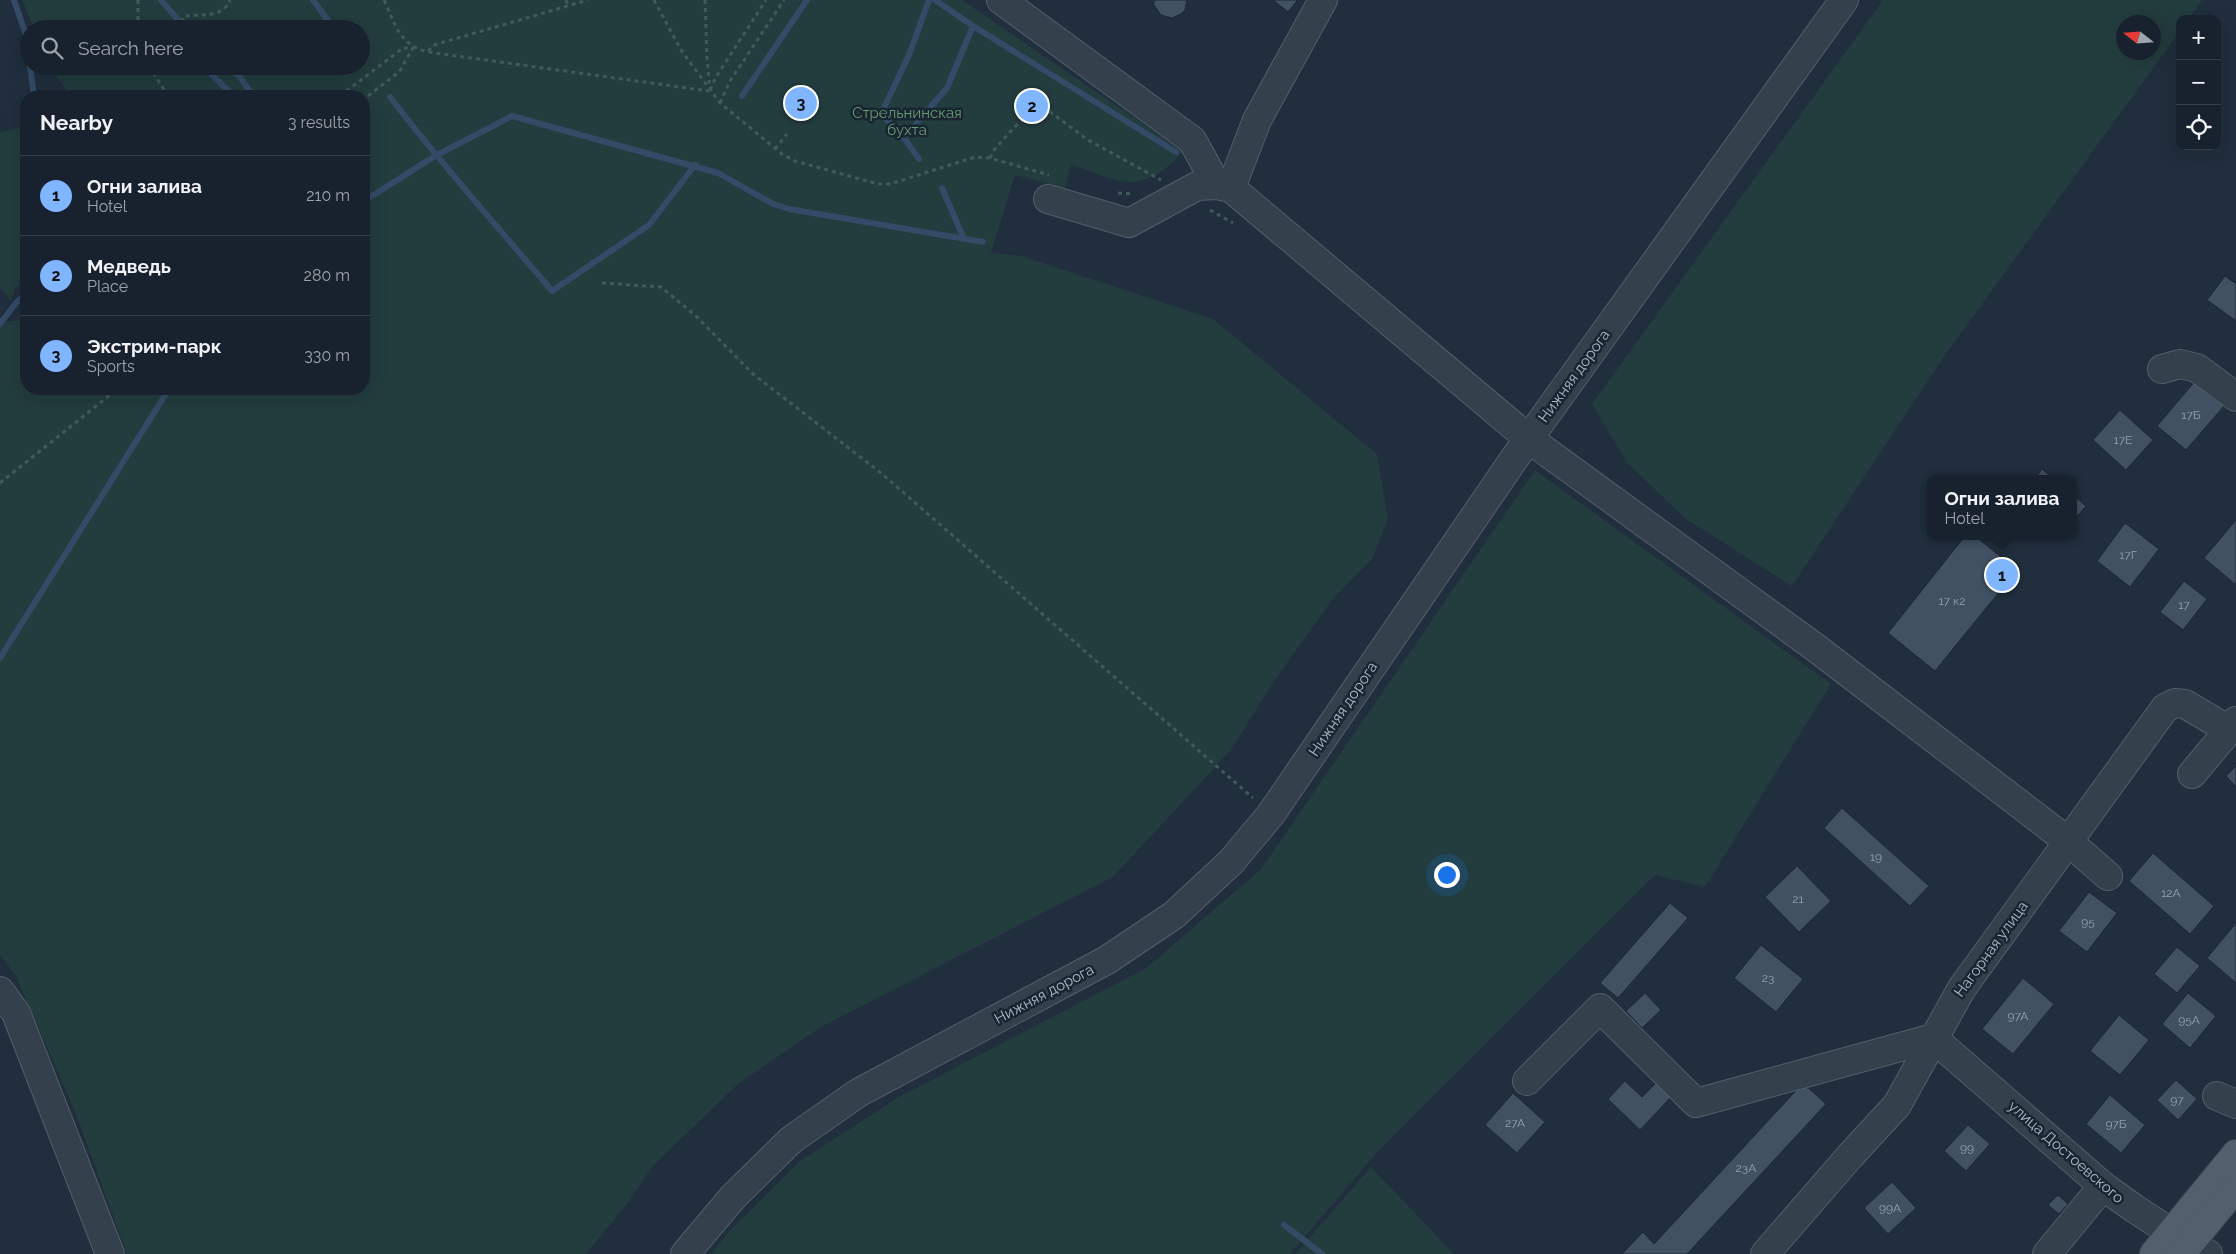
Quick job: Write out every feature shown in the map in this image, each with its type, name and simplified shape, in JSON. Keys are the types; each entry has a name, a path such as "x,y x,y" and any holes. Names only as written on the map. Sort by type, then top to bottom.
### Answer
{"main road":[{"path":"2188,1246 2236,1154"},
{"path":"2154,1254 2188,1246 2236,1187"}],"street":[{"path":"1001,0 1192,140 1224,186 1529,438 1816,648 2069,842 2108,876"},
{"path":"1224,186 1257,120 1323,0"},
{"name":"Нижняя дорога","path":"685,1254 733,1197 791,1140 858,1093 1107,960 1174,915 1231,862 1271,814 1529,438 1844,0"},
{"path":"1051,188 1129,223 1197,186 1224,186"},
{"path":"2162,369 2180,364 2197,368 2236,397"},
{"name":"Нагорная улица","path":"1765,1254 1897,1105 1962,988 2165,708 2174,703 2185,704 2232,726"},
{"path":"2192,774 2232,726"},
{"path":"0,991 16,1013 110,1254"},
{"path":"1526,1081 1600,1008 1696,1104 1933,1038"},
{"name":"улица Достоевского","path":"1933,1038 2103,1186 2188,1246"},
{"path":"2047,1254 2103,1186"}],"path":[{"path":"138,0 138,20"},
{"path":"182,20 184,16 221,12 227,9 230,0"},
{"path":"384,0 401,37 413,48"},
{"path":"566,0 568,6"},
{"path":"428,52 434,45 588,0"},
{"path":"654,0 681,50 710,91 720,102 776,148 795,161 878,184 890,184 975,157 990,158 1051,188"},
{"path":"705,0 710,91"},
{"path":"710,91 716,77 766,0"},
{"path":"720,102 730,81 784,0"},
{"path":"370,73 403,48 413,48 428,52 710,91"},
{"path":"370,94 399,72 413,48"},
{"path":"155,75 164,90"},
{"path":"348,90 368,75"},
{"path":"990,158 994,150 1029,115 1041,110 1049,111 1073,126 1088,140 1162,180 1154,185"},
{"path":"776,148 787,134"},
{"path":"1110,191 1132,194 1139,192"},
{"path":"602,283 661,287 696,316 753,374 881,473 1256,800"},
{"path":"0,482 110,395"}],"green space":[{"name":"Стрельнинская бухта","path":"22,0 962,0 1183,151 1166,168 1150,177 1134,182 1113,179 1071,165 1065,188 1015,175 991,253 1022,256 1213,319 1377,454 1388,519 1372,559 1332,600 1277,677 1230,751 1113,877 821,1027 738,1084 653,1166 627,1204 586,1254 127,1254 76,1114 16,976 0,955 0,317 6,322 20,318 20,395 370,395 370,90 67,90 56,75 370,75 370,20 30,20"},
{"path":"1883,0 2202,0 2192,15 2176,15 2176,37 2161,57 2161,15 2116,15 2116,60 2159,60 1943,358 1792,586 1686,519 1628,464 1592,404"},
{"path":"20,127 20,284 16,287 11,301 0,287 0,132"},
{"path":"1535,470 1831,684 1705,887 1655,875 1380,1149 1290,1254 711,1254 727,1234 800,1161 897,1098 1146,968 1261,869"},
{"path":"1371,1167 1454,1254 1295,1254"}],"building":[{"path":"1154,0 1187,0 1185,10 1172,18 1161,15 1154,5"},
{"path":"1273,0 1296,0 1297,1 1288,12"},
{"path":"2225,276 2236,284 2236,321 2207,300"},
{"path":"2196,380 2225,405 2186,450 2157,426"},
{"path":"2120,410 2153,440 2126,470 2093,440"},
{"path":"2042,469 2049,475 2038,475"},
{"path":"2077,498 2086,506 2077,516"},
{"path":"2236,520 2236,583 2235,584 2204,558"},
{"path":"2125,523 2159,549 2130,587 2097,561"},
{"path":"1962,540 1980,540 2017,570 1935,671 1888,633"},
{"path":"2184,581 2207,599 2183,630 2160,612"},
{"path":"2236,766 2236,787 2226,776"},
{"path":"1842,808 1929,886 1910,906 1824,828"},
{"path":"2153,853 2214,906 2190,934 2129,881"},
{"path":"1797,866 1831,901 1799,932 1765,897"},
{"path":"2089,892 2117,913 2087,952 2059,931"},
{"path":"1670,903 1688,918 1618,998 1600,983"},
{"path":"2236,923 2236,983 2207,958"},
{"path":"1761,945 1803,979 1776,1012 1734,978"},
{"path":"2177,947 2200,966 2177,993 2154,974"},
{"path":"2023,978 2054,1004 2013,1054 1982,1029"},
{"path":"1645,993 1661,1010 1642,1028 1626,1011"},
{"path":"2188,993 2216,1016 2190,1048 2162,1024"},
{"path":"2119,1015 2149,1040 2120,1075 2090,1051"},
{"path":"2176,1080 2197,1099 2178,1120 2157,1100"},
{"path":"1625,1081 1642,1097 1657,1082 1672,1096 1640,1130 1608,1099"},
{"path":"1803,1083 1826,1104 1687,1254 1622,1254 1643,1232 1654,1244"},
{"path":"1513,1093 1545,1122 1517,1153 1485,1125"},
{"path":"2110,1095 2145,1125 2121,1153 2086,1124"},
{"path":"1968,1125 1990,1144 1966,1171 1944,1151"},
{"path":"1892,1182 1916,1208 1888,1234 1864,1208"},
{"path":"2058,1195 2068,1204 2059,1214 2048,1205"}],"waterway":[{"path":"14,0 21,20"},
{"path":"161,0 178,20"},
{"path":"313,0 327,20"},
{"path":"742,96 807,0"},
{"path":"919,159 904,138 881,114 909,55 929,0"},
{"path":"935,0 973,26 1176,152"},
{"path":"904,138 947,88 973,26"},
{"path":"31,75 33,90"},
{"path":"212,75 228,90"},
{"path":"237,75 249,90"},
{"path":"390,97 449,171 552,291 649,225 695,165"},
{"path":"370,197 435,156 512,116 718,173 773,204 789,209 983,242"},
{"path":"942,188 964,239"},
{"path":"0,324 20,299"},
{"path":"0,658 165,395"},
{"path":"1284,1225 1322,1254"}],"place":[{"name":"Экстрим-парк","path":"801,103"},
{"name":"Медведь","path":"1032,106"},
{"name":"Огни залива","path":"2002,575"}]}
